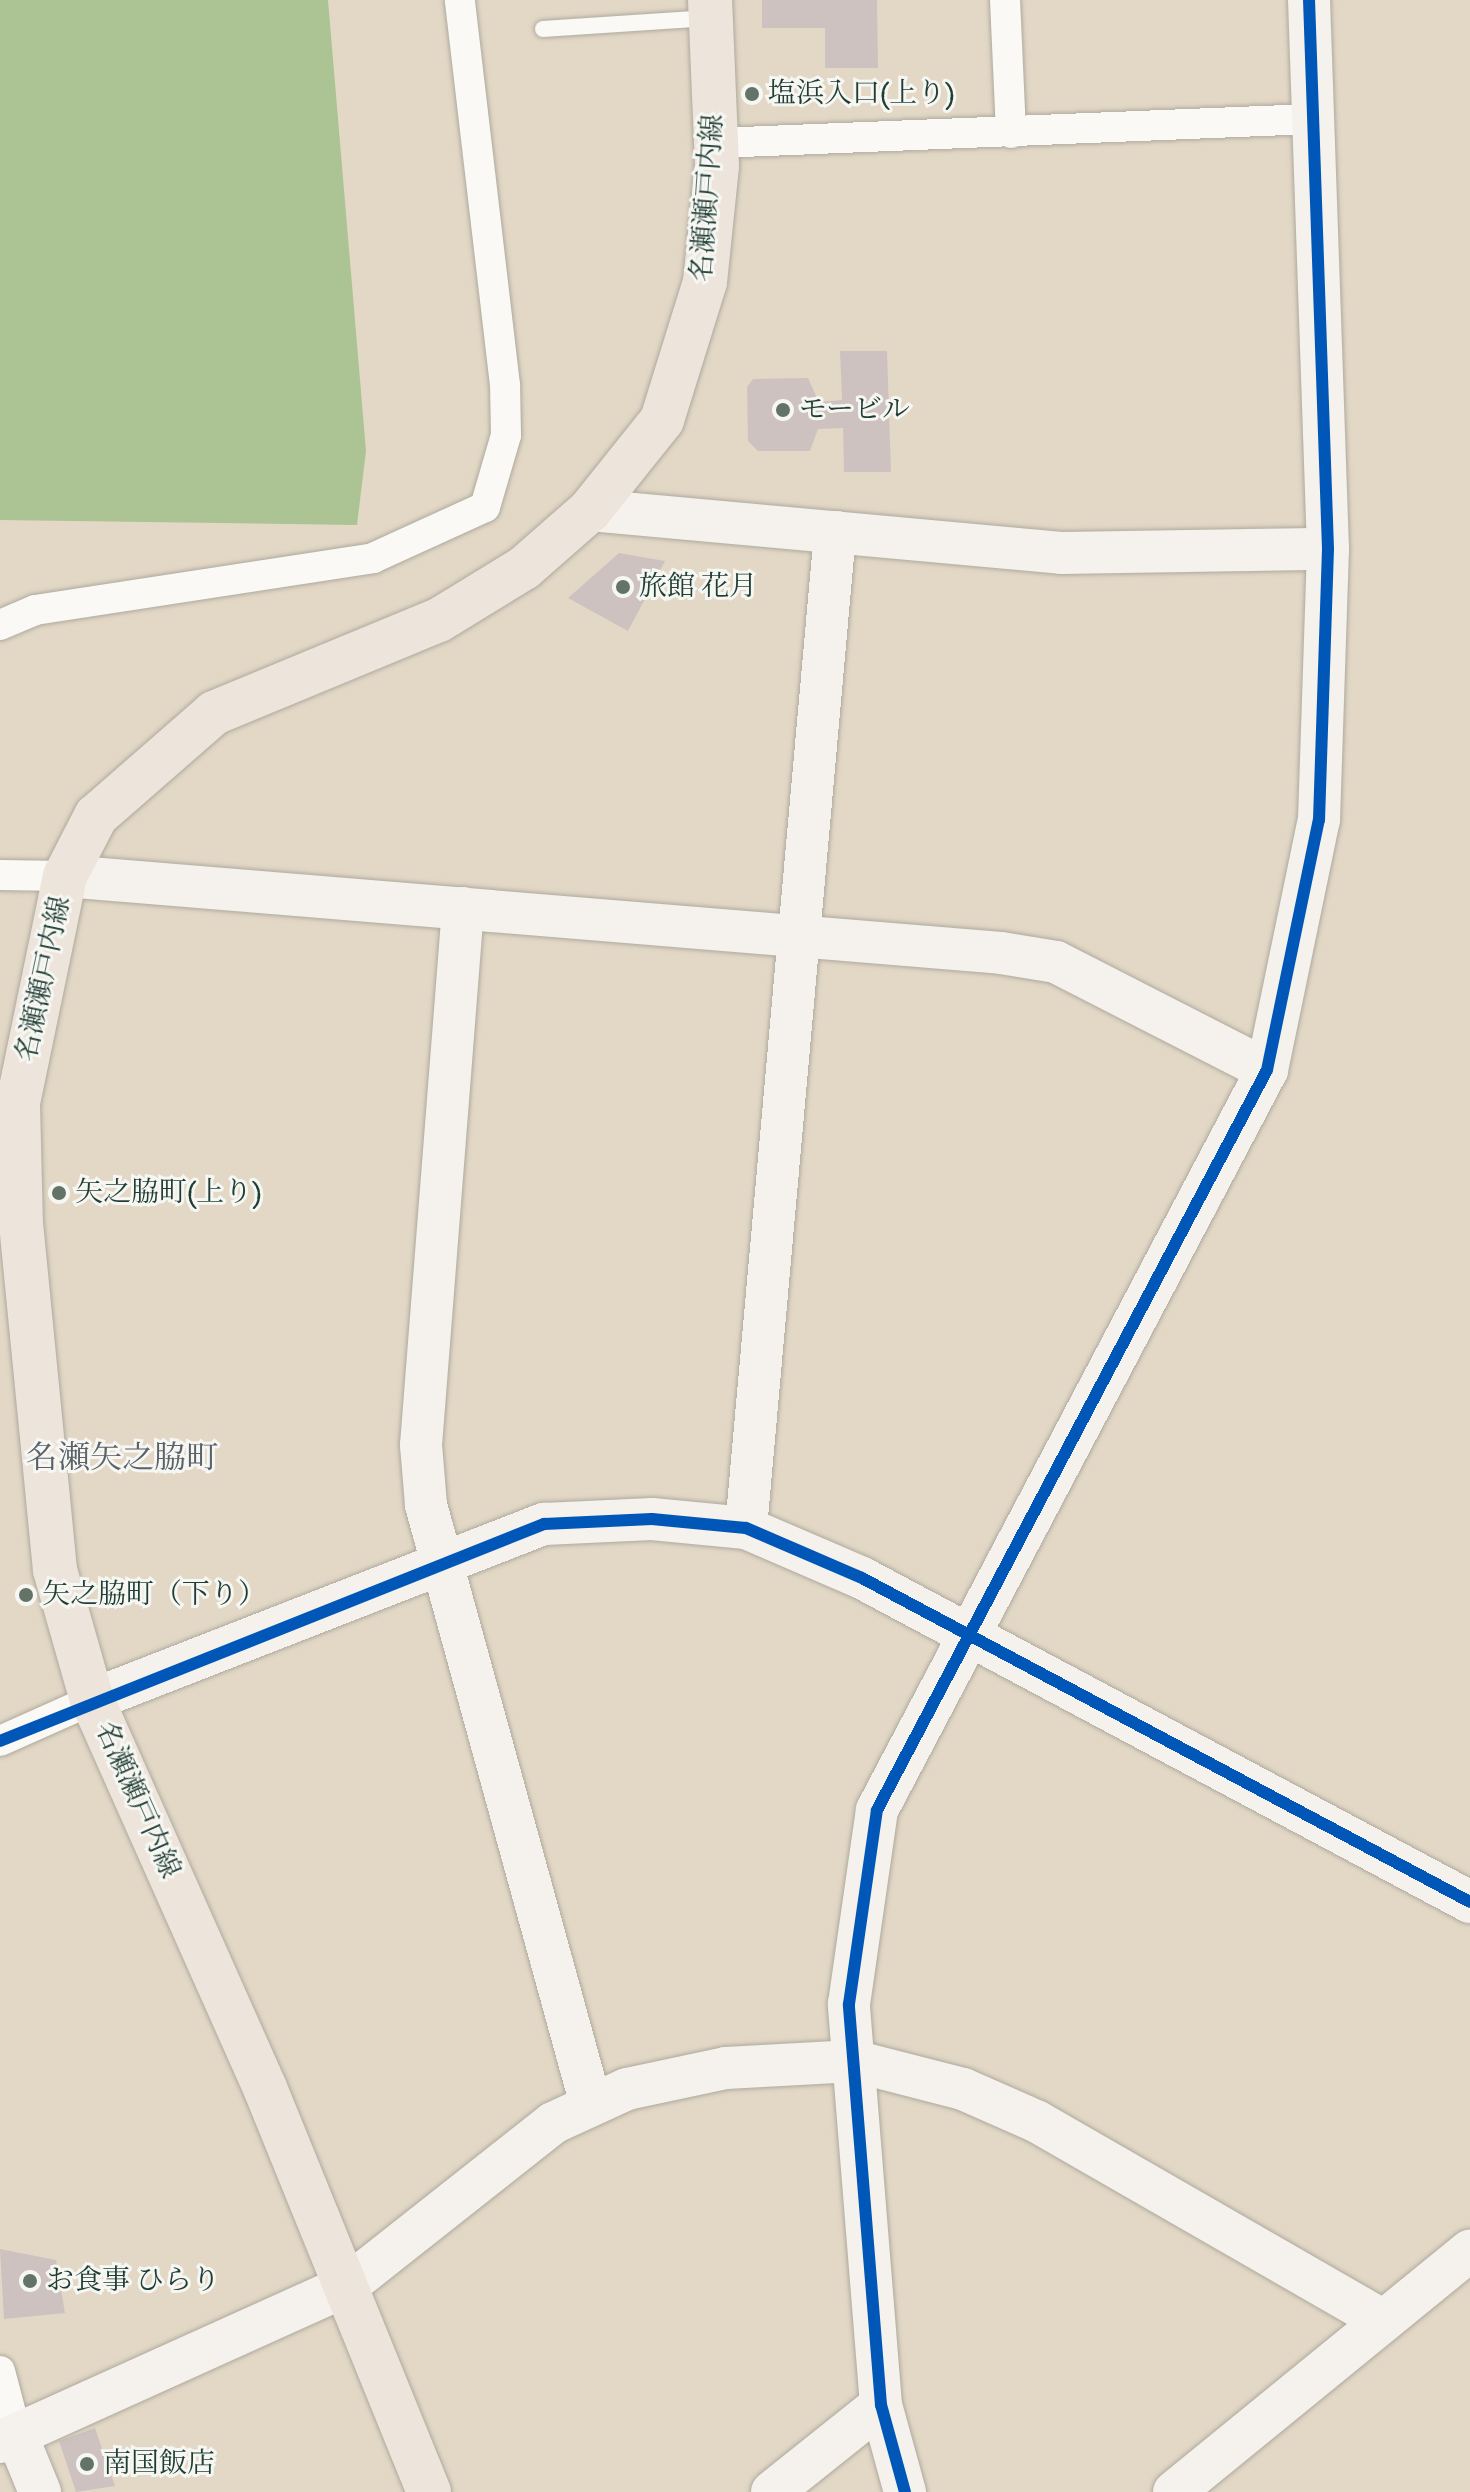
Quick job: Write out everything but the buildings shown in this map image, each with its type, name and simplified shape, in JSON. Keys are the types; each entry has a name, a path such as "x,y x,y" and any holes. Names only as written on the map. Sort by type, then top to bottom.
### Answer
{"main road":[{"name":"名瀬瀬戸内線","path":"429,2492 348,2285 92,1700 55,1570 9,1125 65,876 96,816 214,713 439,620 524,568 590,510 662,420 705,282 717,143 710,9"}],"street":[{"path":"0,625 35,610 373,558 485,507 506,435 505,385 460,0"},
{"path":"1005,0 1011,133"},
{"path":"905,2492 881,2405 849,2004 877,1810 1267,1070 1319,820 1328,549 1309,0"},
{"path":"717,143 1313,119"},
{"path":"590,510 1061,553 1328,549"},
{"path":"746,1528 835,532"},
{"path":"0,875 65,876 463,908 798,936 1056,962 1267,1070"},
{"path":"463,908 421,1445 442,1561 591,2105"},
{"path":"0,1741 92,1700 442,1561 544,1524 652,1519 746,1528 969,1635 1470,1902"},
{"path":"8,2439 348,2285 518,2148 591,2105 667,2077 854,2061 963,2089 1036,2121 1384,2321"},
{"path":"1174,2492 1470,2251"},
{"path":"0,2371 8,2439 40,2492"},
{"path":"772,2492 881,2405"}],"lane":[{"path":"543,29 710,9"}],"green space":[{"path":"0,0 328,0 366,451 357,525 0,520"}],"cycle path":[{"path":"905,2492 881,2405 849,2004 877,1810 1267,1070 1319,820 1328,549 1309,0"},
{"path":"0,1741 544,1524 652,1519 746,1528 862,1578 1470,1902"}],"place":[{"name":"塩浜入口(上り)","path":"752,94"},
{"name":"モービル","path":"783,410"},
{"name":"旅館 花月","path":"623,587"},
{"name":"矢之脇町(上り)","path":"59,1193"},
{"name":"矢之脇町（下り）","path":"26,1595"},
{"name":"お食事 ひらり","path":"30,2281"},
{"name":"南国飯店","path":"87,2464"}],"district":[{"name":"名瀬矢之脇町","path":"122,1459"}]}
